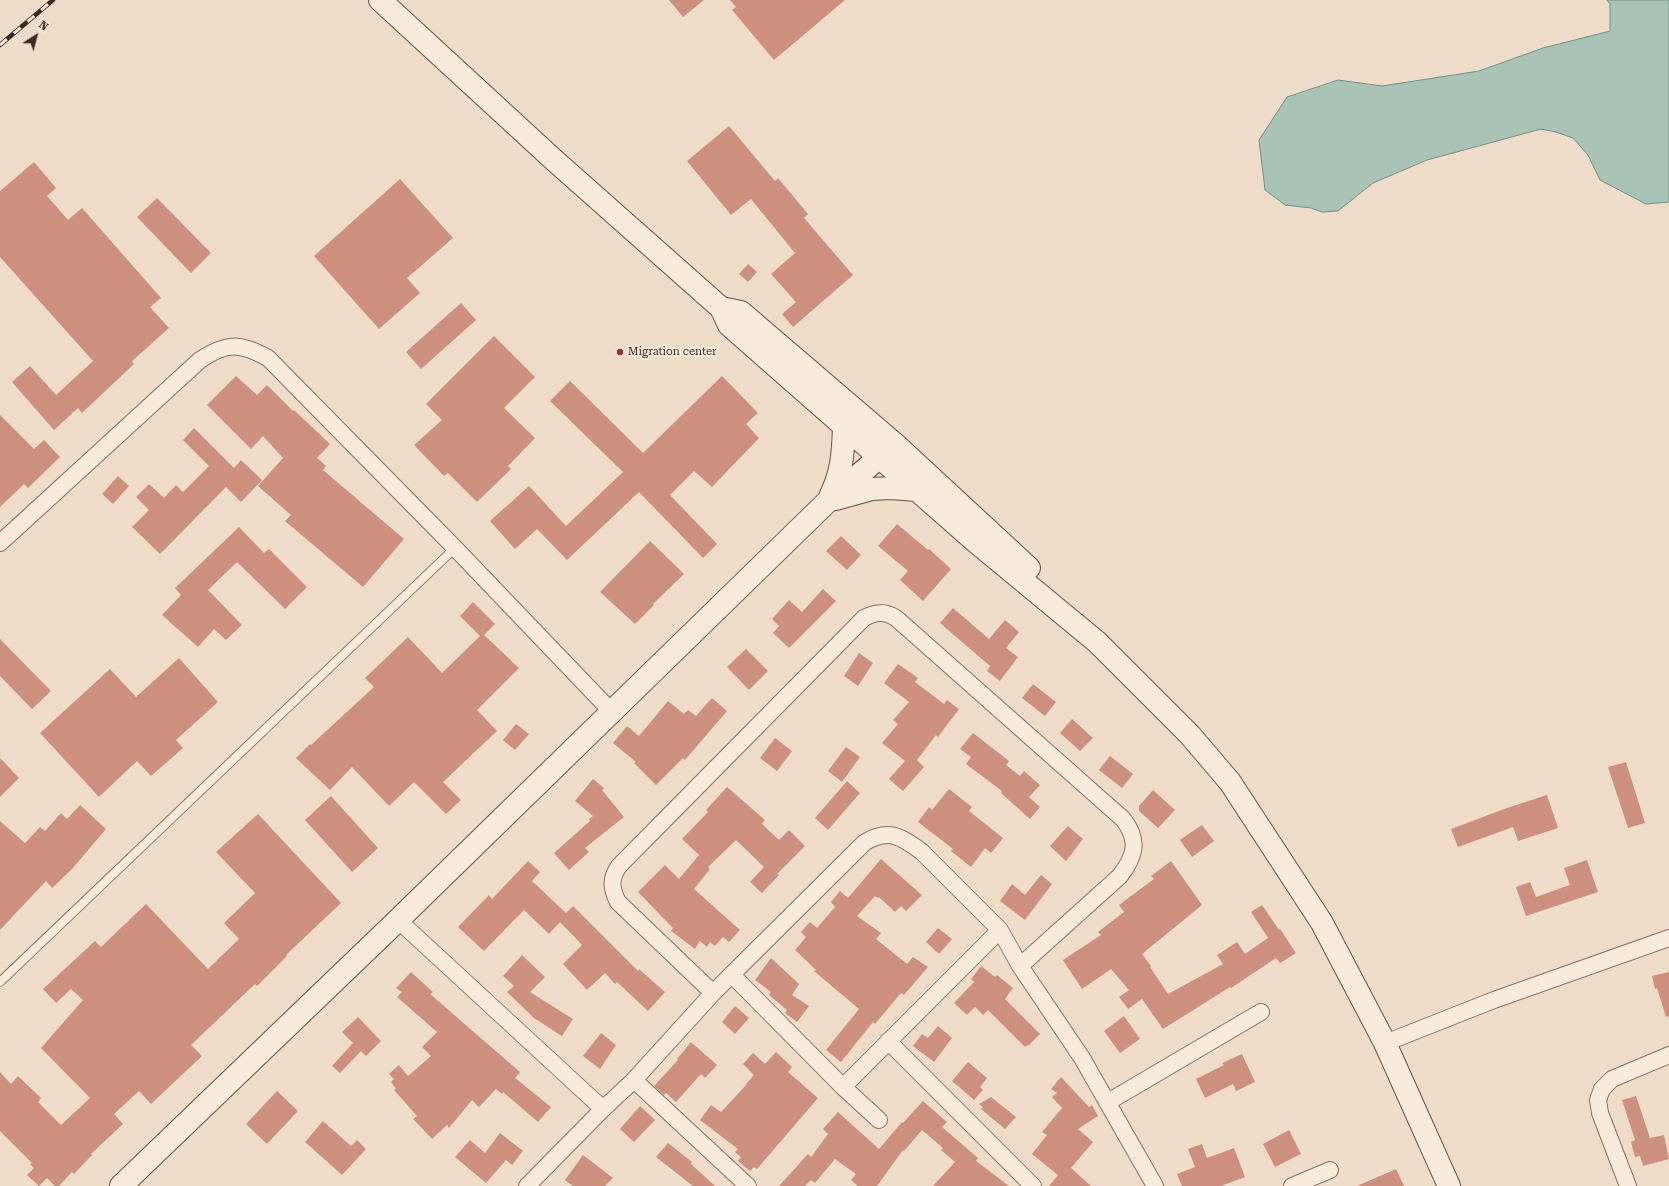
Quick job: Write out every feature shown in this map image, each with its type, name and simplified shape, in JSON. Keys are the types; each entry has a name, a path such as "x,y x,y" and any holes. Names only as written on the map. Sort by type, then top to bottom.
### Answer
{"street":[{"path":"380,0 554,160 721,308 729,325 844,427 887,451 917,490 976,542 1097,642 1190,735 1230,782 1322,923 1385,1043 1449,1186"},
{"path":"721,308 741,312 887,451 1081,616 1097,642"},
{"path":"0,543 200,360 215,350 233,346 252,350 268,358 456,548 612,712"},
{"path":"827,502 836,484 841,467 844,427"},
{"path":"121,1186 398,920 827,502 887,451"},
{"path":"827,502 872,489 891,488 917,490"},
{"path":"713,993 618,902 613,892 612,883 614,874 624,861 864,618 872,614 882,612 896,618 1123,819 1130,828 1133,837 1134,851 1128,865 1120,876 1020,966"},
{"path":"536,1183 603,1109 634,1080 713,993 864,843 874,837 886,834 896,836 922,852 1000,930 1020,966 1082,1058 1155,1186"},
{"path":"398,920 603,1109"},
{"path":"843,1087 1000,930"},
{"path":"1385,1043 1494,1000 1669,938"},
{"path":"732,975 843,1087 879,1120"},
{"path":"1108,1102 1261,1012"},
{"path":"888,1041 1033,1186"},
{"path":"1628,1186 1600,1113 1598,1100 1602,1089 1612,1079 1669,1055"},
{"path":"634,1080 748,1186"},
{"path":"1292,1186 1330,1170"}],"lane":[{"path":"0,982 456,548"}],"shaded area":[{"path":"1607,0 1669,0 1669,202 1646,204 1600,180 1588,155 1573,138 1541,129 1427,160 1373,183 1338,211 1322,212 1311,208 1285,205 1265,190 1259,140 1287,97 1338,80 1382,86 1479,71 1543,48 1610,31 1610,4"}],"building":[{"path":"669,0 704,0 683,17"},
{"path":"730,0 845,0 774,60 732,10 736,7"},
{"path":"729,126 775,181 778,178 808,214 804,218 853,275 793,327 782,314 796,302 771,274 795,253 751,199 731,215 687,161"},
{"path":"34,162 56,188 47,196 68,220 82,208 161,298 150,307 169,328 132,361 134,364 82,413 78,408 54,430 12,382 30,366 56,395 93,361 0,257 0,191"},
{"path":"400,179 453,238 407,278 420,293 379,329 314,256"},
{"path":"157,198 211,253 191,273 137,217"},
{"path":"748,264 757,272 748,282 739,274"},
{"path":"461,303 476,320 421,369 406,352"},
{"path":"494,336 535,377 504,408 535,438 508,466 511,469 477,502 448,473 444,476 414,445 442,420 426,404"},
{"path":"236,376 257,395 267,385 293,411 294,410 330,444 317,458 326,466 323,470 404,539 363,587 285,521 291,515 258,486 283,458 263,436 251,449 207,405"},
{"path":"722,376 758,413 746,424 759,438 712,487 694,471 670,495 717,544 703,558 639,492 567,560 537,529 515,549 490,521 529,486 566,526 623,472 550,401 570,381 643,453"},
{"path":"0,415 34,449 44,440 60,457 28,488 24,484 0,507"},
{"path":"194,428 234,468 241,460 262,480 241,502 226,487 160,554 132,527 149,510 136,497 149,484 164,498 176,485 183,492 209,466 183,440"},
{"path":"118,476 129,486 113,504 102,494"},
{"path":"897,524 928,550 929,549 951,569 923,601 900,580 908,571 878,546"},
{"path":"239,527 264,553 269,549 307,587 285,609 237,562 208,590 242,625 226,640 214,629 198,647 162,615 181,595 175,588"},
{"path":"841,536 861,555 847,570 826,551"},
{"path":"650,541 684,574 635,624 600,592"},
{"path":"823,589 836,601 789,648 773,633 779,626 772,619 789,600 802,612"},
{"path":"473,602 495,624 484,635 519,668 477,710 497,731 443,782 461,800 446,814 414,782 389,806 352,767 330,790 296,758 374,687 365,678 408,637 442,673 480,636 460,616"},
{"path":"953,608 989,639 1005,620 1019,632 1006,648 1018,657 1000,681 987,671 990,666 940,623"},
{"path":"0,639 51,691 32,709 0,676"},
{"path":"746,649 768,671 749,690 727,667"},
{"path":"859,653 873,663 858,686 844,676"},
{"path":"179,658 218,702 176,740 183,748 151,776 137,761 99,797 40,733 110,669 136,697"},
{"path":"898,664 918,678 915,682 944,704 947,700 959,709 938,737 936,735 917,760 924,767 903,791 889,779 905,761 882,743 898,724 893,720 909,702 884,683"},
{"path":"1033,684 1056,702 1045,716 1022,698"},
{"path":"712,698 727,711 685,760 683,758 656,785 634,763 636,762 613,743 627,726 639,736 668,701 684,714 688,710 696,716"},
{"path":"1072,719 1093,738 1080,751 1060,733"},
{"path":"516,724 529,734 515,750 503,740"},
{"path":"973,733 1009,761 1006,765 1020,776 1024,771 1040,785 1029,797 1040,807 1030,819 1001,793 1002,791 966,764 971,757 960,749"},
{"path":"775,738 792,751 777,771 760,758"},
{"path":"846,747 860,757 842,782 828,771"},
{"path":"1110,756 1133,774 1122,788 1099,770"},
{"path":"0,758 19,778 0,797"},
{"path":"1626,762 1645,823 1628,828 1608,767"},
{"path":"593,779 604,788 602,790 624,817 585,848 589,852 569,870 554,853 590,821 589,819 593,816 575,801"},
{"path":"847,781 860,793 828,830 815,818"},
{"path":"727,787 765,820 762,824 779,840 789,830 805,846 777,874 779,875 762,893 750,882 764,867 736,840 708,867 710,869 694,889 740,930 729,942 723,937 715,946 710,942 707,947 700,941 695,949 671,931 673,928 638,892 665,865 679,879 699,855 682,839 708,812 706,810"},
{"path":"949,789 972,807 969,811 1003,838 991,853 985,848 971,867 951,851 953,849 918,822 929,807 932,810"},
{"path":"1153,790 1175,810 1158,828 1139,811 1139,806"},
{"path":"1547,795 1558,828 1518,841 1513,827 1458,847 1451,829"},
{"path":"331,796 378,848 352,872 305,820"},
{"path":"80,805 106,829 72,869 52,888 46,881 0,930 0,821 25,843 40,827 45,831 61,813 67,819"},
{"path":"258,814 341,903 286,955 287,956 257,986 255,984 191,1045 202,1056 151,1104 139,1091 114,1114 123,1124 91,1154 92,1155 74,1174 72,1172 59,1186 55,1186 47,1178 39,1186 27,1175 34,1168 30,1164 32,1163 0,1131 0,1072 11,1084 18,1076 41,1098 38,1102 61,1125 90,1098 41,1048 83,1000 71,989 56,1003 43,989 95,941 101,947 146,904 208,969 239,939 224,923 255,893 216,852"},
{"path":"1202,825 1214,841 1192,857 1180,840"},
{"path":"1068,826 1083,839 1066,861 1050,846"},
{"path":"881,859 922,895 906,911 901,906 895,912 879,897 878,898 875,896 857,916 881,933 876,939 907,964 913,957 928,967 904,995 901,993 875,1024 873,1022 841,1062 826,1050 859,1009 814,971 816,970 795,950 806,937 801,932 810,922 817,928 835,907 831,902 840,891 848,898"},
{"path":"1587,860 1598,892 1526,916 1516,887 1530,882 1536,897 1570,885 1564,868"},
{"path":"528,861 540,872 532,881 566,913 573,906 638,971 639,969 665,992 648,1011 617,982 615,984 605,973 587,990 563,964 582,945 560,922 549,934 524,910 484,951 458,927 489,895 492,899"},
{"path":"1171,861 1202,905 1142,954 1168,994 1223,964 1217,955 1237,942 1245,954 1268,938 1251,912 1262,905 1296,953 1280,963 1276,958 1231,988 1230,987 1163,1029 1142,999 1128,1009 1119,997 1129,990 1111,969 1082,989 1063,960 1101,935 1098,932 1124,912 1119,905 1154,879 1151,876"},
{"path":"1041,875 1052,884 1025,920 1000,901 1012,884 1025,895"},
{"path":"938,928 952,939 939,954 926,942"},
{"path":"522,955 545,977 530,992 573,1019 562,1036 534,1018 507,992 514,986 503,976"},
{"path":"771,958 799,984 792,995 809,1006 797,1022 785,1013 787,1010 769,995 771,992 755,980"},
{"path":"981,966 995,977 997,975 1013,988 1005,999 1040,1034 1028,1046 1025,1047 988,1010 983,1015 975,1007 967,1015 954,1003 974,982 971,979"},
{"path":"411,972 433,992 430,994 520,1072 515,1078 551,1107 538,1122 503,1092 502,1094 496,1089 479,1107 472,1100 449,1128 447,1125 432,1139 413,1119 417,1116 394,1090 396,1089 391,1082 394,1079 389,1074 399,1065 408,1076 431,1056 422,1047 437,1032 397,997 402,992 396,988"},
{"path":"1669,972 1669,1016 1666,1017 1657,988 1655,989 1652,976"},
{"path":"735,1006 749,1018 735,1034 722,1022"},
{"path":"1124,1016 1140,1039 1120,1053 1104,1031"},
{"path":"358,1017 381,1041 366,1056 361,1051 340,1073 332,1066 353,1043 342,1032"},
{"path":"938,1026 952,1038 934,1062 913,1046 922,1034 928,1038"},
{"path":"601,1033 616,1045 600,1069 583,1056"},
{"path":"691,1042 717,1065 705,1078 701,1074 676,1102 666,1093 664,1095 654,1086 678,1060 677,1059"},
{"path":"776,1052 792,1067 788,1072 818,1098 757,1169 754,1167 750,1171 738,1161 741,1157 735,1152 738,1149 700,1120 711,1105 721,1112 747,1084 754,1075 743,1064 753,1053 765,1064"},
{"path":"1242,1054 1255,1082 1236,1091 1233,1084 1205,1098 1196,1079 1224,1065 1222,1063"},
{"path":"968,1062 987,1078 980,1087 983,1090 974,1100 952,1081"},
{"path":"1061,1077 1089,1107 1092,1105 1098,1116 1078,1129 1093,1142 1071,1168 1091,1186 1049,1186 1058,1175 1032,1154 1047,1135 1042,1132 1062,1108 1052,1097 1057,1093 1051,1089"},
{"path":"277,1091 298,1111 267,1144 246,1124"},
{"path":"1636,1096 1650,1138 1664,1135 1669,1159 1643,1166 1640,1156 1635,1157 1631,1142 1635,1140 1622,1100"},
{"path":"991,1097 1016,1117 1005,1129 981,1109 983,1107 979,1104"},
{"path":"923,1101 947,1122 942,1127 978,1158 976,1161 1009,1186 933,1186 955,1162 941,1150 943,1148 922,1130 904,1151 903,1150 877,1186 858,1186 851,1180 856,1174 835,1159 815,1183 811,1180 805,1186 779,1186 808,1154 811,1157 828,1134 823,1129 838,1112 879,1149 902,1122 903,1123"},
{"path":"640,1106 655,1120 634,1142 620,1129"},
{"path":"323,1121 351,1146 357,1140 366,1149 342,1175 305,1142"},
{"path":"1289,1130 1301,1154 1275,1167 1263,1144"},
{"path":"500,1133 523,1151 512,1165 506,1160 486,1183 455,1157 470,1140 485,1153"},
{"path":"668,1143 692,1162 691,1164 715,1186 693,1186 656,1157"},
{"path":"1202,1144 1207,1158 1234,1148 1245,1177 1221,1186 1182,1186 1177,1174 1195,1167 1188,1149"},
{"path":"583,1155 613,1178 605,1186 573,1186 565,1180"},
{"path":"1396,1169 1404,1186 1357,1186"}],"railway":[{"path":"0,45 53,0"}],"place":[{"name":"Migration center","path":"620,352"}]}
